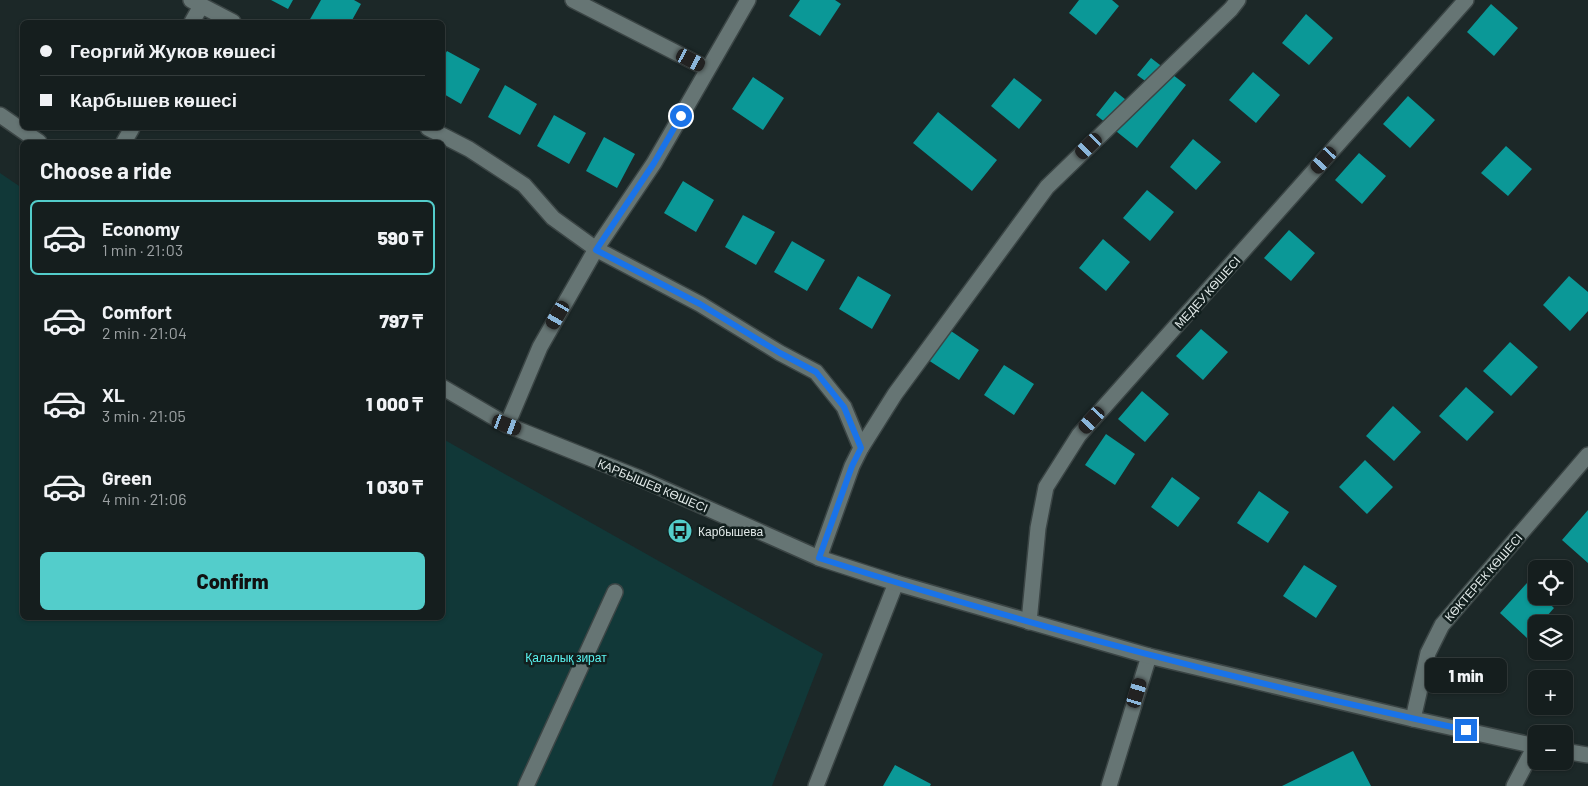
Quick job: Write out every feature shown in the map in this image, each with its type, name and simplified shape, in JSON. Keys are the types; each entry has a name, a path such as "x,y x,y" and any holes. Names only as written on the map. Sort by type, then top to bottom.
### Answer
{"street":[{"path":"573,0 708,69"},
{"path":"507,425 540,347 596,250 654,163 748,0"},
{"path":"819,558 852,466 861,448 896,394 1047,187 1231,9 1238,0"},
{"name":"МЕДЕУ КӨШЕСІ","path":"1029,622 1038,528 1046,488 1079,435 1466,0"},
{"path":"192,20 196,3 229,20"},
{"path":"0,116 20,129"},
{"path":"21,130 36,140"},
{"path":"432,130 469,149 524,185 553,218 596,250 700,304 780,353 816,372 844,407 861,448"},
{"name":"КАРБЫШЕВ КӨШЕСІ","path":"445,389 507,425 637,476 819,558 896,583 1149,656 1528,744"},
{"name":"КӨКТЕРЕК КӨШЕСІ","path":"1413,719 1428,653 1442,625 1588,455"},
{"path":"816,786 896,583"},
{"path":"526,786 615,592"},
{"path":"1109,786 1149,656"},
{"path":"1573,752 1588,755"},
{"path":"1514,786 1528,761"}],"green space":[{"name":"Қалалық зират","path":"0,173 20,187 20,620 445,620 445,440 823,654 772,786 0,786"}],"building":[{"path":"271,0 293,0 288,9"},
{"path":"321,0 354,0 361,4 352,20 310,20"},
{"path":"800,0 835,0 841,4 820,36 789,16"},
{"path":"1079,0 1112,0 1119,6 1096,35 1069,13"},
{"path":"1491,4 1518,28 1494,56 1467,32"},
{"path":"1306,14 1333,38 1309,65 1282,43"},
{"path":"447,51 480,69 461,104 445,95 445,54"},
{"path":"1151,58 1186,85 1137,148 1096,115 1115,91 1131,104 1148,83 1137,75"},
{"path":"1253,72 1280,95 1256,123 1229,100"},
{"path":"753,77 784,98 763,130 732,109"},
{"path":"1014,78 1042,100 1019,129 991,106"},
{"path":"505,85 537,104 520,135 488,117"},
{"path":"1408,96 1435,120 1410,148 1383,124"},
{"path":"938,112 997,160 972,191 913,143"},
{"path":"554,115 586,133 569,164 537,146"},
{"path":"604,137 635,154 617,188 586,171"},
{"path":"1193,139 1221,162 1196,190 1170,167"},
{"path":"1506,146 1532,169 1508,196 1481,173"},
{"path":"1359,153 1386,176 1362,204 1335,180"},
{"path":"683,181 714,200 696,232 664,213"},
{"path":"1147,190 1174,212 1150,241 1123,218"},
{"path":"743,215 775,232 756,265 725,247"},
{"path":"1289,230 1315,253 1291,281 1264,258"},
{"path":"1103,239 1130,262 1106,291 1079,268"},
{"path":"792,241 825,260 807,291 774,272"},
{"path":"858,276 891,295 872,329 839,309"},
{"path":"1569,276 1588,292 1588,311 1570,331 1543,305"},
{"path":"948,329 979,350 959,380 928,360"},
{"path":"1201,329 1228,352 1203,380 1176,356"},
{"path":"1510,342 1538,367 1511,396 1483,371"},
{"path":"1004,365 1034,384 1014,415 984,395"},
{"path":"1466,387 1494,412 1467,441 1439,416"},
{"path":"1142,391 1169,414 1145,442 1118,419"},
{"path":"1393,406 1421,432 1394,461 1366,436"},
{"path":"1106,434 1135,454 1115,485 1085,465"},
{"path":"1365,460 1393,487 1367,514 1339,487"},
{"path":"1172,477 1200,498 1178,527 1151,507"},
{"path":"1259,491 1289,512 1268,543 1237,523"},
{"path":"1588,510 1588,563 1562,540"},
{"path":"1304,565 1337,586 1316,618 1283,596"},
{"path":"1527,583 1528,605 1551,605 1554,608 1548,615 1528,615 1527,638 1500,613"},
{"path":"1353,751 1371,786 1282,786"},
{"path":"895,765 931,784 930,786 883,786"}],"place":[{"name":"Карбышева","path":"680,531"}],"route":[{"path":"681,116 654,163 596,250 700,304 780,353 816,372 844,407 861,448 852,466 819,558 896,583 1149,656 1466,730"}]}
